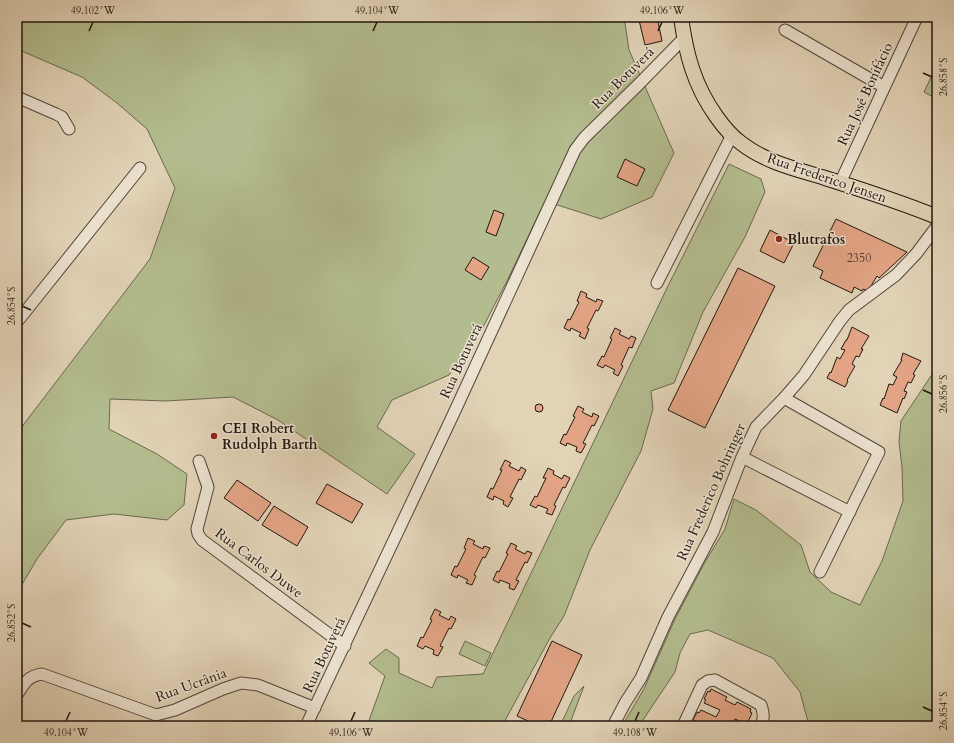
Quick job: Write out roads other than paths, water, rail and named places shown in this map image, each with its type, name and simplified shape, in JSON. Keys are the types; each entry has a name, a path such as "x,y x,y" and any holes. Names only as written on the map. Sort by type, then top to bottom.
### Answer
{"main road":[{"name":"Rua Frederico Jensen","path":"681,17 684,38 691,66 698,85 712,110 732,135 741,143 758,154 782,164 917,209 937,218"}],"street":[{"name":"Rua José Bonifácio","path":"840,183 917,17"},
{"path":"785,30 884,87"},
{"name":"Rua Botuverá","path":"306,726 345,646 575,150 584,138 684,38"},
{"path":"17,97 62,117 69,128"},
{"path":"657,283 732,135"},
{"path":"17,322 140,168"},
{"name":"Rua Frederico Bohringer","path":"613,726 641,678 668,617 713,532 742,457 756,427 804,375 840,321 850,310 896,274 916,254 937,226"},
{"path":"784,398 879,452 820,572"},
{"path":"742,457 850,512"},
{"name":"Rua Carlos Duwe","path":"199,460 208,487 197,529 202,540 345,646"},
{"name":"Rua Ucrânia","path":"17,695 27,680 33,675 42,674 156,715 175,710 223,689 241,683 258,685 315,708"},
{"path":"683,726 702,685 708,681 715,680 761,705 764,718 760,726"}],"place":[{"name":"Blutrafos","path":"779,239"},
{"name":"CEI Robert Rudolph Barth","path":"214,436"}]}
